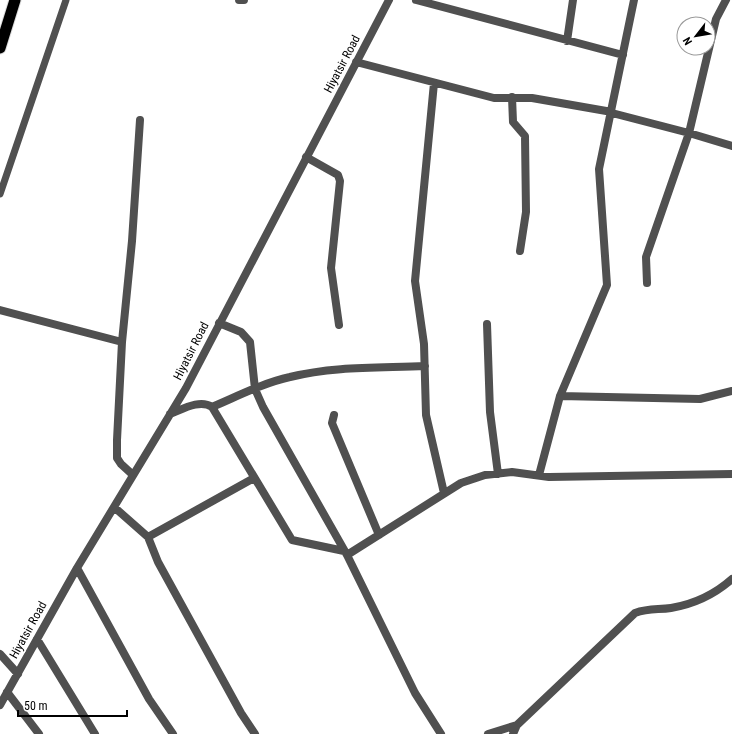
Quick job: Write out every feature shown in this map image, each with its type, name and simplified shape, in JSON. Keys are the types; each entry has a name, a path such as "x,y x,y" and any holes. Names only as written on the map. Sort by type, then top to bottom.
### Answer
{"highway":[{"path":"0,48 15,0"}],"street":[{"path":"239,0 244,0"},
{"name":"Hiyatsir Road","path":"0,705 77,568 186,388 389,0"},
{"path":"416,0 623,55"},
{"path":"567,41 573,0"},
{"path":"539,474 560,396 607,285 599,169 612,113 634,0"},
{"path":"647,283 646,257 690,133 716,19 726,0"},
{"path":"356,62 494,98 532,98 612,113 690,133 732,146"},
{"path":"434,83 424,202 415,266 415,288 424,344 426,415 444,493"},
{"path":"512,97 513,122 525,136 526,212 520,251"},
{"path":"133,475 117,458 117,440 122,342 132,241 140,120"},
{"path":"306,157 338,175 340,181 331,268 339,325"},
{"path":"0,310 122,342"},
{"path":"219,323 241,332 250,342 255,389 267,414 346,553 415,694 441,734"},
{"path":"487,324 490,412 498,474"},
{"path":"212,407 272,382 313,372 425,366"},
{"path":"560,396 700,399 732,391"},
{"path":"170,414 200,404 208,404 212,407 292,540 346,553 379,535 444,493 468,480 498,474 520,472 549,476 732,474"},
{"path":"334,415 332,423 379,535"},
{"path":"148,537 254,478"},
{"path":"114,507 148,537 158,562 241,713 255,734"},
{"path":"77,568 149,699 173,734"},
{"path":"513,734 517,725 635,613 648,608 670,608 692,604 705,598 732,579"},
{"path":"37,639 95,734"},
{"path":"0,654 18,674"},
{"path":"8,692 39,734"},
{"path":"488,734 517,725"}],"lane":[{"path":"0,194 66,0"}]}
